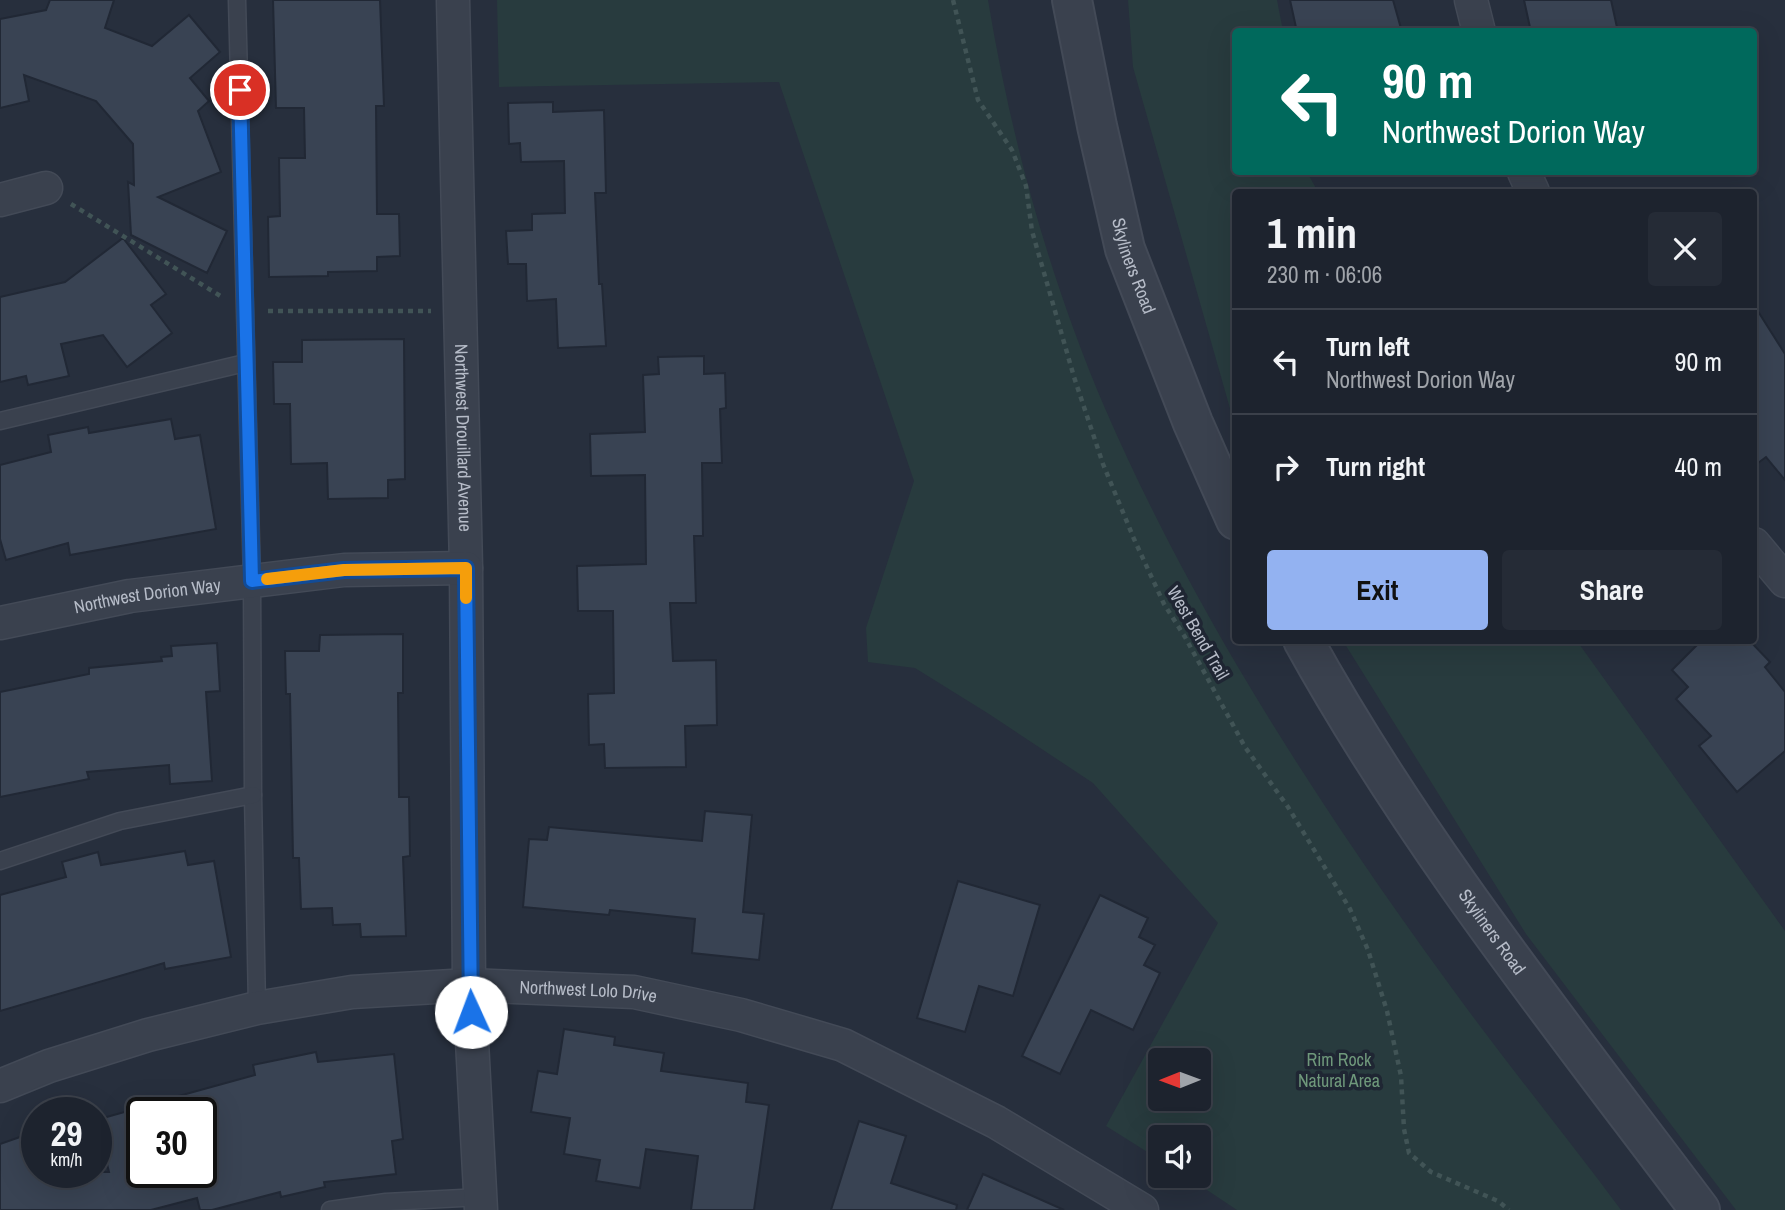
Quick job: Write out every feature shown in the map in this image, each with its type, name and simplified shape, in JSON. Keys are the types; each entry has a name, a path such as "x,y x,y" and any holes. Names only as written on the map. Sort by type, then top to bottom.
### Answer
{"street":[{"name":"Northwest Drouillard Avenue","path":"453,0 466,568 469,985 481,1203"},
{"name":"Skyliners Road","path":"1072,0 1125,249 1193,423 1232,511"},
{"path":"1471,0 1478,28"},
{"path":"0,200 46,188"},
{"path":"1757,548 1785,581"},
{"name":"Northwest Dorion Way","path":"0,624 130,596 252,581 344,570 466,568"},
{"name":"Skyliners Road","path":"1305,644 1374,758 1464,891 1700,1210"},
{"name":"Northwest Lolo Drive","path":"0,1086 49,1066 148,1035 257,1009 352,992 469,985 635,992 741,1015 842,1045 996,1122 1142,1210"}],"lane":[{"path":"237,0 252,581 257,1009"},
{"path":"0,421 245,363"},
{"path":"0,861 120,821 253,795"},
{"path":"330,1210 386,1202 481,1203"}],"path":[{"name":"West Bend Trail","path":"953,0 978,100 1012,150 1026,186 1032,231 1074,377 1103,464 1134,539 1164,604 1245,747 1288,807 1350,909 1368,950 1387,1011 1401,1076 1404,1129 1409,1153 1431,1172 1499,1200 1509,1210"}],"green space":[{"name":"Rim Rock Natural Area","path":"497,0 988,0 1020,156 1066,308 1104,406 1180,563 1268,716 1364,864 1465,1006 1621,1210 1237,1210 1204,1188 1211,1188 1211,1125 1148,1125 1148,1152 1106,1126 1148,1050 1148,1111 1211,1111 1211,1048 1149,1048 1218,923 1093,783 915,668 868,662 866,628 914,481 779,82 499,87"},
{"path":"1128,0 1277,0 1282,28 1232,28 1232,175 1309,175 1316,189 1232,189 1232,415 1133,67"},
{"path":"1345,644 1579,644 1785,931 1785,1210 1736,1210 1526,934"}],"building":[{"path":"50,0 114,0 105,28 152,46 189,15 220,52 190,78 209,101 198,111 221,172 158,197 227,231 207,273 131,235 128,182 134,185 133,144 96,101 24,75 29,101 0,108 0,19 46,10"},
{"path":"273,0 380,0 384,106 376,106 377,214 399,214 400,256 377,257 377,271 328,272 328,276 269,277 268,217 280,216 279,158 305,158 304,108 276,108"},
{"path":"1290,0 1393,0 1401,28 1296,28"},
{"path":"1524,0 1611,0 1617,28 1530,28"},
{"path":"553,102 553,112 604,110 606,193 595,193 599,284 602,284 606,346 558,348 556,299 527,301 526,264 508,264 506,231 532,230 532,214 565,213 564,161 521,162 520,143 509,144 508,103"},
{"path":"123,238 166,294 151,305 172,333 127,367 103,335 61,344 69,376 28,385 26,376 0,382 0,297 65,282"},
{"path":"1757,310 1785,354 1785,480 1766,457 1757,464"},
{"path":"404,339 405,479 388,480 388,498 328,499 327,463 291,464 290,404 274,404 273,362 302,362 302,340"},
{"path":"704,356 704,374 725,373 726,408 720,409 722,463 702,463 703,536 694,536 696,603 670,603 673,661 716,660 717,725 685,726 686,767 605,768 604,744 589,745 588,694 614,693 613,611 578,611 577,566 646,564 645,475 591,476 590,434 645,432 643,375 659,374 658,357"},
{"path":"171,419 175,439 200,435 216,529 70,555 68,543 6,560 0,539 0,465 51,452 48,435 88,427 89,433"},
{"path":"403,634 403,693 398,693 399,797 409,797 410,856 403,857 406,936 361,937 360,924 333,925 332,908 301,909 299,858 293,858 290,694 286,694 285,651 319,651 320,635"},
{"path":"217,643 220,691 206,692 212,781 170,784 169,765 87,772 89,779 0,797 0,692 89,674 89,668 162,661 161,657 172,656 171,646"},
{"path":"1698,644 1753,644 1770,662 1765,667 1785,692 1785,751 1737,792 1699,746 1711,736 1676,699 1688,687 1672,670"},
{"path":"705,811 752,815 743,912 764,914 759,960 692,953 695,919 610,910 609,915 523,907 529,839 547,840 549,827 702,841"},
{"path":"185,851 188,865 214,861 231,957 165,969 164,963 0,1011 0,895 66,877 62,862 98,852 101,865"},
{"path":"958,881 1040,905 1013,996 979,986 965,1032 917,1018"},
{"path":"1100,895 1148,918 1139,937 1155,945 1144,965 1160,973 1133,1030 1091,1010 1060,1074 1022,1056"},
{"path":"564,1029 615,1037 614,1045 664,1053 661,1071 748,1083 746,1102 769,1105 754,1210 691,1210 698,1156 646,1149 640,1188 596,1181 600,1160 564,1154 570,1118 531,1112 538,1071 557,1074"},
{"path":"316,1052 318,1062 394,1054 403,1139 392,1141 396,1174 324,1182 325,1187 281,1197 280,1192 212,1210 200,1210 197,1198 151,1210 0,1210 0,1144 21,1137 21,1188 112,1188 112,1115 126,1112 126,1188 217,1188 217,1097 175,1097 255,1075 253,1065"},
{"path":"859,1121 906,1136 891,1183 957,1205 956,1210 831,1210"},
{"path":"983,1174 1064,1210 967,1210"}],"slow traffic":[{"path":"267,579 344,570 466,568 466,598"}],"route":[{"path":"240,90 252,581 344,570 466,568 471,1012"}]}
